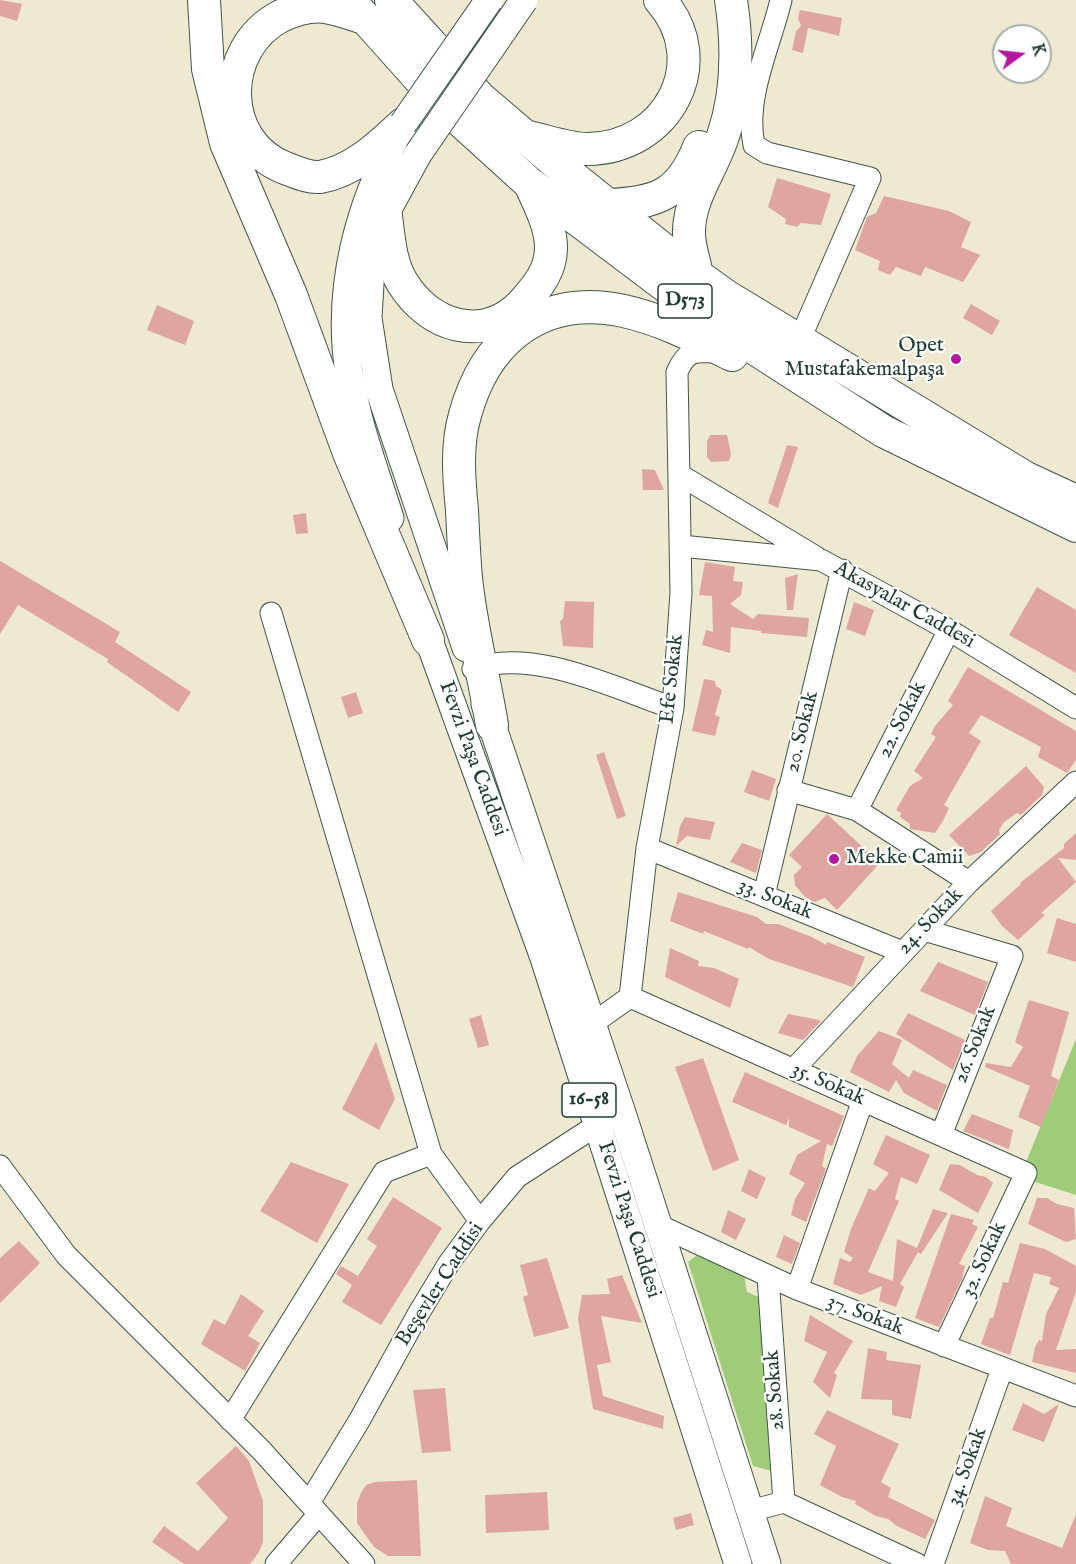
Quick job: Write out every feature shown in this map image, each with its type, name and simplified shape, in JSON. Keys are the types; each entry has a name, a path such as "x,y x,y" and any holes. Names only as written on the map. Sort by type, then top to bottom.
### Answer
{"highway":[{"path":"204,0 208,69 226,143 291,295 349,453 428,640"},
{"name":"D573","path":"392,0 480,98 697,276 1026,478 1076,501"},
{"path":"527,137 587,149 615,144 644,132 667,112 681,85 685,55 677,24 660,0"},
{"path":"608,205 655,200 674,189 694,160 711,119 720,81 721,36 715,0"},
{"path":"697,276 688,232 693,204 723,137 734,97 735,26 731,0"},
{"path":"356,9 323,7 294,9 266,24 248,43 236,68 233,91 245,132 262,156 302,175 319,177 347,169 372,152 404,124"},
{"name":"D573","path":"356,9 442,105 529,183 711,321 883,431 1076,526"},
{"path":"386,216 391,255 402,282 420,305 448,322 466,328 492,325 508,318 526,299 540,283 550,259 548,228 529,183"},
{"path":"492,725 478,667 466,580 459,470 464,417 486,363 502,343 523,326 544,315 575,307 638,313 672,325 883,431"}],"main road":[{"name":"Fevzi Paşa Caddesi","path":"489,0 404,124 382,163 362,212 350,262 345,319 349,372 361,427 428,640 544,958 738,1564"},
{"path":"478,667 379,389 368,318 371,267 386,216 418,154 524,0"},
{"name":"Fevzi Paşa Caddesi","path":"492,725 623,1116 767,1564"}],"street":[{"path":"781,0 753,106 750,127 754,145 767,153 870,178 800,339"},
{"name":"Efe Sokak","path":"630,997 647,848 673,708 681,593 677,372 684,357 693,352 726,352"},
{"path":"680,475 821,560"},
{"name":"Akasyalar Caddesi","path":"681,546 821,560 949,630 1076,708"},
{"name":"20. Sokak","path":"764,895 842,570"},
{"path":"271,613 431,1154 480,1221"},
{"name":"22. Sokak","path":"857,810 949,630"},
{"path":"478,667 513,661 545,665 673,708"},
{"name":"24. Sokak","path":"794,1070 969,882 1076,782"},
{"path":"789,790 857,810 969,882"},
{"name":"33. Sokak","path":"647,848 902,952"},
{"name":"26. Sokak","path":"924,930 1012,956 941,1135"},
{"path":"592,1024 630,997"},
{"name":"35. Sokak","path":"630,997 1026,1173"},
{"path":"797,1289 862,1100"},
{"name":"Beşevler Caddisi","path":"276,1564 313,1509 417,1316 449,1263 480,1221 517,1177 597,1125 623,1116"},
{"path":"230,1420 384,1172 431,1154"},
{"path":"0,1166 66,1255 230,1420 364,1564"},
{"name":"32. Sokak","path":"944,1346 1026,1173"},
{"name":"37. Sokak","path":"658,1225 797,1289 1076,1396"},
{"name":"28. Sokak","path":"768,1277 784,1502"},
{"name":"34. Sokak","path":"933,1564 1002,1369"},
{"path":"750,1511 784,1502 917,1564"}],"green space":[{"path":"1076,1039 1076,1195 1020,1177"},
{"path":"697,1255 744,1275 747,1292 761,1298 779,1473 753,1466 688,1262"}],"building":[{"path":"0,0 22,4 17,21 0,16"},
{"path":"800,10 842,18 839,36 808,28 803,53 792,50 796,31 801,26 798,18"},
{"path":"777,178 831,194 821,225 801,223 797,227 785,224 786,219 768,207"},
{"path":"884,196 949,211 971,222 961,247 980,255 963,282 925,267 921,276 896,267 890,275 878,270 880,261 855,250 867,217 876,213"},
{"path":"971,304 1000,321 992,335 963,318"},
{"path":"157,305 194,321 185,345 147,330"},
{"path":"710,435 727,435 731,454 729,461 711,462 707,457 707,441"},
{"path":"787,445 798,447 778,508 768,503"},
{"path":"642,469 655,470 664,490 643,490"},
{"path":"306,513 308,533 296,534 293,515"},
{"path":"0,561 120,632 115,642 191,692 178,712 107,662 108,659 18,605 0,634"},
{"path":"705,562 735,567 733,581 743,582 741,595 730,604 753,619 758,614 809,618 807,637 761,633 761,631 731,627 730,653 702,645 706,630 713,632 712,596 699,595"},
{"path":"798,574 793,610 787,610 785,578"},
{"path":"1037,587 1076,610 1076,673 1009,635"},
{"path":"565,601 594,602 593,648 563,646 560,621 563,619"},
{"path":"854,602 874,610 865,636 846,629"},
{"path":"968,667 1076,731 1076,760 1067,773 1038,757 1041,747 981,715 969,733 981,741 944,805 949,808 943,821 935,833 910,829 910,824 900,817 901,813 896,810 910,786 923,778 914,771 936,737 931,734 935,726 953,705 948,701"},
{"path":"704,679 715,681 716,686 722,690 715,715 720,717 715,736 692,731"},
{"path":"356,692 363,713 348,718 341,697"},
{"path":"604,752 626,816 617,819 596,755"},
{"path":"1026,766 1044,787 1042,795 1021,815 1017,813 1004,822 999,830 1000,834 981,852 969,856 949,835"},
{"path":"752,770 776,779 769,801 744,792"},
{"name":"Mekke Camii","path":"827,814 880,863 837,910 825,898 814,902 804,896 795,885 794,875 802,867 789,855"},
{"path":"685,817 715,822 710,840 687,836 676,846 680,826"},
{"path":"1076,833 1076,860 1058,858 1076,882 1041,913 1045,915 1018,940 1002,926 991,911 1020,883 1064,848 1064,844"},
{"path":"742,843 762,850 756,873 730,862"},
{"path":"678,892 757,917 766,924 778,924 826,945 827,942 865,957 853,987 769,959 749,947 748,949 704,931 703,934 670,921"},
{"path":"1057,918 1076,924 1076,962 1047,953"},
{"path":"670,948 699,961 698,966 714,968 739,979 730,1008 665,977"},
{"path":"938,962 988,982 975,1015 920,991"},
{"path":"1029,1000 1069,1012 1051,1076 1059,1080 1041,1127 1018,1117 1030,1086 985,1067 986,1063 1011,1067 1023,1047 1015,1042"},
{"path":"908,1013 965,1040 953,1070 896,1034"},
{"path":"788,1014 821,1021 803,1040 778,1033"},
{"path":"481,1015 489,1045 478,1048 469,1019"},
{"path":"879,1031 902,1040 892,1064 909,1078 913,1070 947,1085 937,1111 904,1093 896,1080 889,1092 850,1072 857,1056"},
{"path":"376,1042 395,1099 379,1130 342,1109"},
{"path":"703,1058 739,1160 713,1171 675,1067"},
{"path":"745,1072 844,1116 832,1146 827,1144 822,1166 826,1169 806,1222 791,1215 795,1199 805,1183 789,1174 797,1155 821,1141 789,1127 789,1118 786,1125 732,1102"},
{"path":"972,1114 1013,1130 1009,1149 963,1131"},
{"path":"886,1135 930,1155 917,1184 901,1177 895,1199 899,1201 868,1272 893,1281 897,1239 917,1248 933,1209 948,1213 921,1254 918,1252 900,1284 904,1287 896,1307 879,1301 882,1286 861,1295 833,1284 840,1258 850,1262 853,1258 844,1252 851,1229 869,1188 875,1191 889,1173 873,1164"},
{"path":"291,1162 349,1184 317,1243 260,1211"},
{"path":"950,1164 960,1165 977,1175 986,1177 993,1183 978,1213 939,1190"},
{"path":"749,1169 766,1178 757,1199 741,1191"},
{"path":"393,1197 442,1228 381,1325 342,1302 352,1285 336,1274 341,1266 358,1276 377,1246 367,1239"},
{"path":"1037,1198 1047,1198 1057,1204 1074,1208 1076,1239 1066,1242 1028,1224"},
{"path":"728,1210 746,1219 736,1240 721,1232"},
{"path":"951,1214 974,1220 972,1224 978,1227 959,1264 965,1266 962,1279 939,1327 915,1318"},
{"path":"784,1235 800,1243 792,1264 776,1257"},
{"path":"19,1241 40,1263 0,1303 0,1258"},
{"path":"1020,1243 1045,1249 1076,1266 1076,1292 1056,1350 1076,1349 1076,1373 1032,1362 1035,1347 1039,1340 1042,1341 1046,1314 1059,1288 1049,1284 1051,1277 1034,1273 1010,1355 981,1344 990,1318 993,1318 1003,1282 1008,1283"},
{"path":"547,1258 569,1328 534,1337 523,1297 528,1295 520,1265"},
{"path":"622,1275 642,1323 601,1316 611,1362 597,1365 603,1396 664,1416 663,1429 593,1409 578,1319 582,1295 610,1294 607,1279"},
{"path":"241,1294 264,1311 248,1336 260,1343 245,1371 201,1344 214,1319 225,1325"},
{"path":"810,1315 853,1341 834,1373 837,1375 830,1398 813,1382 827,1352 804,1341"},
{"path":"868,1348 887,1352 886,1360 921,1365 911,1419 892,1415 892,1400 861,1399"},
{"path":"445,1388 451,1451 422,1453 413,1390"},
{"path":"1023,1403 1044,1414 1059,1404 1044,1442 1012,1430"},
{"path":"827,1410 899,1444 881,1482 891,1488 888,1497 935,1520 925,1539 897,1526 888,1519 876,1516 855,1504 856,1501 842,1497 820,1485 836,1446 814,1434"},
{"path":"236,1446 249,1461 263,1501 263,1542 259,1552 250,1564 184,1564 152,1542 164,1526 198,1551 228,1518 196,1483"},
{"path":"417,1480 421,1556 388,1556 374,1547 357,1523 357,1503 366,1485 375,1482"},
{"path":"547,1492 549,1530 486,1533 485,1495"},
{"path":"985,1496 1012,1508 1006,1526 1062,1548 1076,1514 1076,1564 1011,1564 1005,1551 988,1550 970,1543"},
{"path":"691,1513 694,1525 676,1530 673,1518"}],"place":[{"name":"Opet Mustafakemalpaşa","path":"956,359"},
{"name":"Mekke Camii","path":"834,859"}]}
